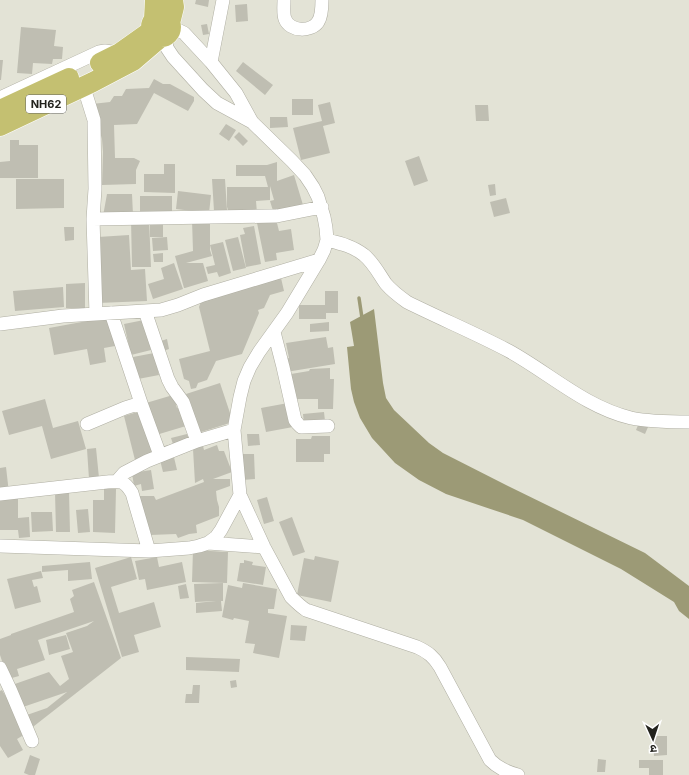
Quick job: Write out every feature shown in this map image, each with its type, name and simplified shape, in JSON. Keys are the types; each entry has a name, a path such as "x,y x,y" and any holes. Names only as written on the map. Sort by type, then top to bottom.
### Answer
{"highway":[{"path":"161,25 174,7 173,0"},
{"name":"NH62","path":"0,126 88,81 126,57 161,25"},
{"name":"NH62","path":"0,110 88,81"}],"street":[{"path":"211,62 223,0"},
{"path":"284,0 285,20 290,26 300,30 311,28 318,22 322,10 322,0"},
{"path":"161,25 184,33 211,62 236,93 252,122"},
{"path":"161,25 167,48 202,90 216,103 252,122 292,161 304,175 313,187 322,207 327,240 320,260 288,313 259,352 250,367 244,381 236,414 234,430 240,495 264,546 291,596 300,606 417,647 432,655 440,667 490,760 502,770 518,775"},
{"path":"0,98 99,52 105,51 126,57"},
{"path":"0,136 88,81 94,120 95,188 93,219 96,314"},
{"path":"93,219 277,216 322,207"},
{"path":"327,240 356,250 364,255 371,262 387,286 407,302 510,352 558,383 601,407 632,418 689,422"},
{"path":"0,324 63,316 161,310 203,295 320,260"},
{"path":"145,311 168,379 183,402 197,441"},
{"path":"111,313 160,456"},
{"path":"274,332 295,420 301,427 328,426"},
{"path":"87,424 141,403"},
{"path":"117,481 124,473 147,461 197,441 234,430"},
{"path":"0,494 117,481 122,482 127,485 132,493 149,551"},
{"path":"0,546 149,551 199,546 208,543 216,537 240,495"},
{"path":"208,543 264,546"},
{"path":"0,668 32,741"}],"shaded area":[{"path":"374,309 383,383 386,398 394,410 429,443 443,453 645,553 689,586 689,619 679,611 674,602 621,569 523,520 446,494 419,480 395,463 372,438 360,418 351,389 347,347 354,346 350,322"}],"building":[{"path":"196,0 209,0 208,7 195,4"},
{"path":"247,4 248,21 236,22 235,5"},
{"path":"207,24 209,34 203,35 201,25"},
{"path":"21,27 56,30 54,46 63,47 62,59 53,59 52,64 33,63 32,74 17,73"},
{"path":"0,60 3,60 1,80 0,80"},
{"path":"243,62 273,85 265,95 236,71"},
{"path":"154,79 163,84 170,84 194,97 194,101 188,111 154,93 137,124 114,125 115,158 134,158 140,161 136,170 136,184 102,185 102,139 92,104 110,102 114,96 122,96 126,89 149,88"},
{"path":"292,99 313,99 313,115 292,115"},
{"path":"330,102 335,123 323,126 330,153 301,160 293,128 322,121 318,105"},
{"path":"475,105 488,105 489,121 476,121"},
{"path":"270,117 287,117 288,127 270,128"},
{"path":"226,124 236,130 229,141 219,134"},
{"path":"239,132 248,141 243,146 234,137"},
{"path":"10,140 19,140 19,145 38,145 38,178 0,178 0,162 10,161"},
{"path":"419,156 428,181 414,186 405,161"},
{"path":"277,162 277,181 294,175 303,205 274,214 270,201 274,200 270,186 270,200 256,201 257,213 229,213 227,207 227,187 268,187 265,176 236,176 236,165 267,165"},
{"path":"164,164 175,164 175,193 144,192 144,174 164,174"},
{"path":"16,179 64,179 64,208 16,209"},
{"path":"212,179 225,179 227,210 214,211"},
{"path":"495,184 496,195 490,196 488,185"},
{"path":"178,191 211,195 209,213 176,209"},
{"path":"107,194 132,194 133,215 103,216"},
{"path":"140,196 172,196 172,212 140,213"},
{"path":"506,198 510,213 494,217 490,202"},
{"path":"131,219 149,219 151,267 132,267"},
{"path":"276,219 279,231 291,229 294,250 276,253 277,260 265,262 257,223"},
{"path":"150,220 163,220 163,237 150,237"},
{"path":"192,220 210,220 210,250 212,256 186,263 203,263 208,281 184,288 175,256 193,251"},
{"path":"254,226 261,264 246,267 240,235 245,234 243,228"},
{"path":"64,227 74,227 74,240 65,241"},
{"path":"129,235 131,270 145,269 147,301 98,303 98,237"},
{"path":"167,237 168,250 153,251 152,238"},
{"path":"238,237 246,268 233,271 225,240"},
{"path":"223,242 231,273 219,277 217,272 208,274 206,267 215,265 210,245"},
{"path":"163,253 163,262 154,262 153,254"},
{"path":"174,263 183,289 153,299 148,284 164,279 161,268"},
{"path":"285,273 287,277 281,278 284,291 270,295 264,308 258,310 259,313 242,354 216,361 207,380 198,383 196,388 191,389 189,381 184,379 179,359 210,351 199,307 202,299"},
{"path":"85,283 85,308 66,308 66,284"},
{"path":"63,287 64,307 15,311 13,291"},
{"path":"325,291 338,291 338,313 326,313 326,319 299,319 299,305 325,305"},
{"path":"109,317 115,346 104,348 106,362 90,365 87,349 54,355 49,328"},
{"path":"144,320 151,350 131,355 124,324"},
{"path":"329,322 329,331 310,332 310,324"},
{"path":"326,337 328,348 333,347 335,364 286,372 284,359 289,358 286,343"},
{"path":"167,339 169,349 163,351 161,341"},
{"path":"154,353 159,375 138,379 133,357"},
{"path":"330,368 330,379 334,379 333,409 318,409 318,399 294,399 291,374 309,371 310,369"},
{"path":"220,383 233,422 198,433 186,394"},
{"path":"173,395 177,408 180,407 186,426 156,435 146,403"},
{"path":"45,399 53,428 78,421 86,449 51,459 42,426 9,435 2,411"},
{"path":"288,403 293,427 266,432 261,408"},
{"path":"141,411 153,456 135,460 124,416"},
{"path":"324,412 325,421 304,424 303,414"},
{"path":"639,423 648,427 645,434 636,430"},
{"path":"187,434 190,442 161,450 160,447 173,444 171,438"},
{"path":"247,434 259,434 260,445 248,446"},
{"path":"312,436 330,436 330,454 324,454 324,462 296,462 296,439 311,439"},
{"path":"217,445 219,451 224,451 232,472 213,479 230,479 230,486 216,491 219,516 196,525 197,533 178,538 176,534 150,535 139,496 154,496 156,500 204,482 203,479 195,483 193,449 203,446 204,450"},
{"path":"96,448 99,478 89,479 87,449"},
{"path":"173,453 177,470 163,472 159,456"},
{"path":"241,454 254,454 255,479 242,480"},
{"path":"6,467 9,493 0,494 0,468"},
{"path":"151,470 154,489 142,491 141,484 134,486 132,473"},
{"path":"104,489 116,489 115,533 93,532 93,500 104,500"},
{"path":"55,492 69,492 70,532 56,532"},
{"path":"267,497 274,521 264,524 257,500"},
{"path":"18,498 18,518 29,517 30,537 19,538 18,530 0,530 0,499"},
{"path":"88,509 90,532 78,533 76,510"},
{"path":"31,512 52,512 53,531 32,532"},
{"path":"292,517 305,552 293,556 279,522"},
{"path":"193,550 228,552 227,583 192,582"},
{"path":"315,556 339,561 331,602 297,595 304,558 314,560"},
{"path":"131,557 137,579 111,587 119,613 154,602 161,627 134,635 139,652 122,657 95,568"},
{"path":"157,557 159,567 182,562 186,582 147,590 145,579 139,580 135,561"},
{"path":"244,560 253,562 252,565 266,567 263,585 237,581 240,563 244,563"},
{"path":"90,562 92,579 68,581 68,570 42,572 42,566"},
{"path":"41,571 43,578 32,580 34,587 37,586 41,602 15,609 7,579"},
{"path":"94,582 121,658 29,730 24,716 47,708 67,692 20,708 12,685 49,672 60,686 69,679 61,656 73,652 66,633 87,626 94,621 38,640 45,660 17,669 19,676 8,679 0,655 0,639 74,612 70,599 74,596 72,590"},
{"path":"223,583 223,601 221,601 222,611 196,613 196,603 216,601 195,602 194,584"},
{"path":"243,583 277,589 274,609 268,609 268,613 287,616 279,658 253,653 255,644 245,643 249,621 234,618 233,620 222,617 228,585 242,588"},
{"path":"186,584 189,598 180,599 178,586"},
{"path":"291,625 307,626 305,641 290,640"},
{"path":"66,635 70,649 49,655 46,640"},
{"path":"186,657 240,659 239,672 186,670"},
{"path":"236,680 237,687 231,688 230,681"},
{"path":"193,685 200,685 199,703 185,703 186,694 192,694"},
{"path":"2,690 27,733 17,739 23,750 8,758 0,746 0,691"},
{"path":"653,736 667,736 667,755 654,756"},
{"path":"30,755 40,759 35,775 24,773"},
{"path":"598,759 606,760 605,772 597,772"},
{"path":"639,760 663,760 663,775 649,775 649,768 639,768"}],"waterway":[{"path":"359,298 362,318"}]}
